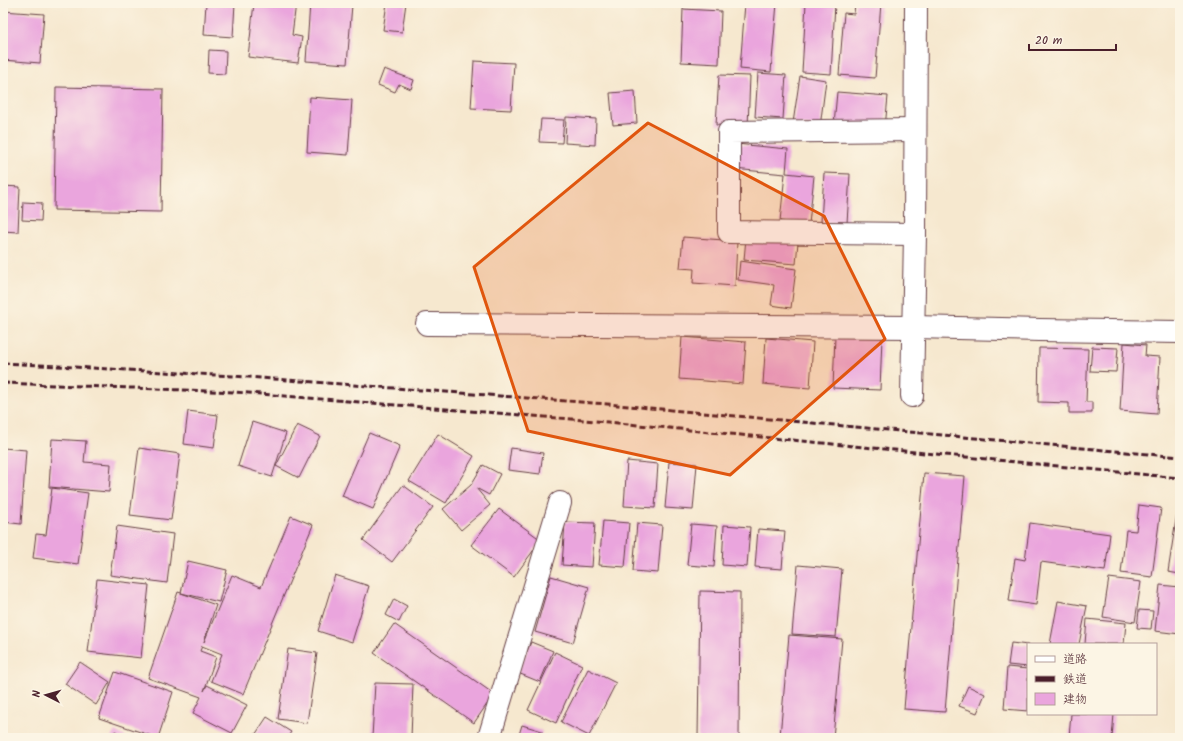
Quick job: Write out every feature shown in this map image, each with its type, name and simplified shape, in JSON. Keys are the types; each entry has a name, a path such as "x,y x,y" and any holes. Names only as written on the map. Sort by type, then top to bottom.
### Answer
{"street":[{"path":"912,396 915,234 916,3"},
{"path":"915,234 729,232 729,132 916,130"},
{"path":"427,324 914,327 1180,332"},
{"path":"489,738 560,502"}],"highlighted area":[{"path":"648,123 824,216 885,339 730,475 528,431 474,267"}],"building":[{"path":"206,3 235,3 233,37 204,35"},
{"path":"254,3 296,3 292,35 302,37 298,63 248,57"},
{"path":"310,3 352,5 347,64 306,61"},
{"path":"387,3 406,3 402,32 383,30"},
{"path":"745,3 777,3 771,72 740,69"},
{"path":"806,3 835,4 831,74 802,72"},
{"path":"855,3 881,3 875,78 839,75 844,13 854,14"},
{"path":"683,9 721,11 719,64 681,62"},
{"path":"3,11 44,14 40,63 3,60"},
{"path":"209,50 226,51 225,74 208,73"},
{"path":"474,61 514,63 511,110 471,108"},
{"path":"384,69 414,80 411,89 399,84 395,92 378,85"},
{"path":"758,73 786,75 783,119 755,117"},
{"path":"719,75 750,76 748,127 716,125"},
{"path":"800,76 826,80 820,127 793,123"},
{"path":"56,87 163,89 161,212 54,210"},
{"path":"635,91 637,123 613,125 610,93"},
{"path":"837,92 888,96 885,128 834,125"},
{"path":"310,97 352,100 348,155 307,152"},
{"path":"566,117 596,119 595,145 565,143"},
{"path":"541,119 564,120 562,143 539,142"},
{"path":"736,144 788,149 786,173 814,176 809,224 780,221 785,174 734,169"},
{"path":"824,173 850,174 847,223 821,222"},
{"path":"3,186 20,187 18,232 3,231"},
{"path":"23,202 42,203 41,221 22,220"},
{"path":"683,237 737,241 735,286 693,283 694,269 680,268"},
{"path":"746,238 798,242 796,264 744,260"},
{"path":"740,261 796,269 791,308 771,305 774,285 738,280"},
{"path":"835,336 882,337 880,390 833,388"},
{"path":"682,337 746,342 743,384 679,379"},
{"path":"766,338 813,342 810,388 763,384"},
{"path":"1124,343 1146,345 1145,356 1160,357 1157,414 1120,411"},
{"path":"1092,347 1118,348 1116,372 1090,371"},
{"path":"1039,348 1088,349 1086,402 1092,402 1092,413 1069,413 1069,403 1038,402"},
{"path":"188,411 218,415 214,448 184,444"},
{"path":"252,422 286,433 272,477 238,466"},
{"path":"297,425 320,436 299,478 276,466"},
{"path":"369,433 400,446 373,509 342,496"},
{"path":"438,434 474,456 446,503 409,481"},
{"path":"52,439 86,441 84,462 111,464 109,492 49,487"},
{"path":"3,448 26,450 21,524 3,522"},
{"path":"139,448 180,454 171,520 130,515"},
{"path":"511,448 543,453 540,474 508,470"},
{"path":"627,461 658,464 655,508 624,506"},
{"path":"669,462 697,464 693,510 665,508"},
{"path":"483,465 500,474 489,495 476,488 490,505 461,530 443,509 471,485"},
{"path":"924,473 965,476 945,712 904,709"},
{"path":"403,485 433,507 392,562 363,540"},
{"path":"52,488 88,493 78,564 33,558 36,534 46,535"},
{"path":"1139,505 1161,508 1152,577 1121,573 1126,530 1136,531"},
{"path":"499,509 541,540 514,577 471,545"},
{"path":"1177,513 1180,514 1180,574 1168,572"},
{"path":"291,516 313,525 243,694 211,681 222,654 202,646 200,651 216,657 204,691 207,685 247,705 232,733 193,713 201,697 148,678 178,592 216,605 204,642 232,575 261,587"},
{"path":"603,521 629,523 625,567 599,565"},
{"path":"565,522 595,523 592,567 562,565"},
{"path":"637,523 662,525 658,573 633,571"},
{"path":"1030,523 1110,534 1105,571 1041,562 1036,605 1009,601 1015,558 1025,560"},
{"path":"691,524 717,526 714,567 687,565"},
{"path":"724,525 750,527 747,567 722,565"},
{"path":"117,526 173,534 167,583 110,575"},
{"path":"758,529 785,531 782,569 755,567"},
{"path":"188,561 227,570 219,602 181,593"},
{"path":"798,565 842,569 836,637 792,634"},
{"path":"335,575 369,586 352,642 318,631"},
{"path":"551,576 589,587 573,643 535,632"},
{"path":"1109,578 1141,582 1135,622 1103,617"},
{"path":"97,579 149,585 141,658 88,652"},
{"path":"1160,585 1180,587 1180,634 1155,631"},
{"path":"700,591 740,592 739,738 698,738"},
{"path":"394,599 407,606 399,622 386,615"},
{"path":"1058,601 1087,606 1079,643 1050,643"},
{"path":"1139,610 1153,611 1151,629 1137,628"},
{"path":"1087,619 1126,623 1124,643 1085,643"},
{"path":"394,624 494,694 474,723 374,653"},
{"path":"789,635 842,639 833,738 801,738 780,736"},
{"path":"531,642 553,651 540,682 518,673"},
{"path":"1011,643 1027,645 1027,667 1008,665"},
{"path":"288,649 317,653 307,723 278,719"},
{"path":"555,652 582,665 556,723 528,710"},
{"path":"80,662 110,682 96,705 65,684"},
{"path":"1007,667 1027,669 1027,711 1004,709"},
{"path":"588,669 616,683 589,736 561,722"},
{"path":"115,672 173,692 158,738 99,718"},
{"path":"375,683 413,684 411,738 372,738"},
{"path":"968,686 985,694 977,713 959,706"},
{"path":"1071,715 1114,715 1112,738 1069,737"},
{"path":"267,717 291,732 287,738 253,738"},
{"path":"522,725 542,731 540,738 518,738"},
{"path":"115,731 127,738 111,738"}],"railway":[{"path":"3,363 234,376 607,404 1180,457"},
{"path":"3,383 235,392 608,422 1180,478"}]}
